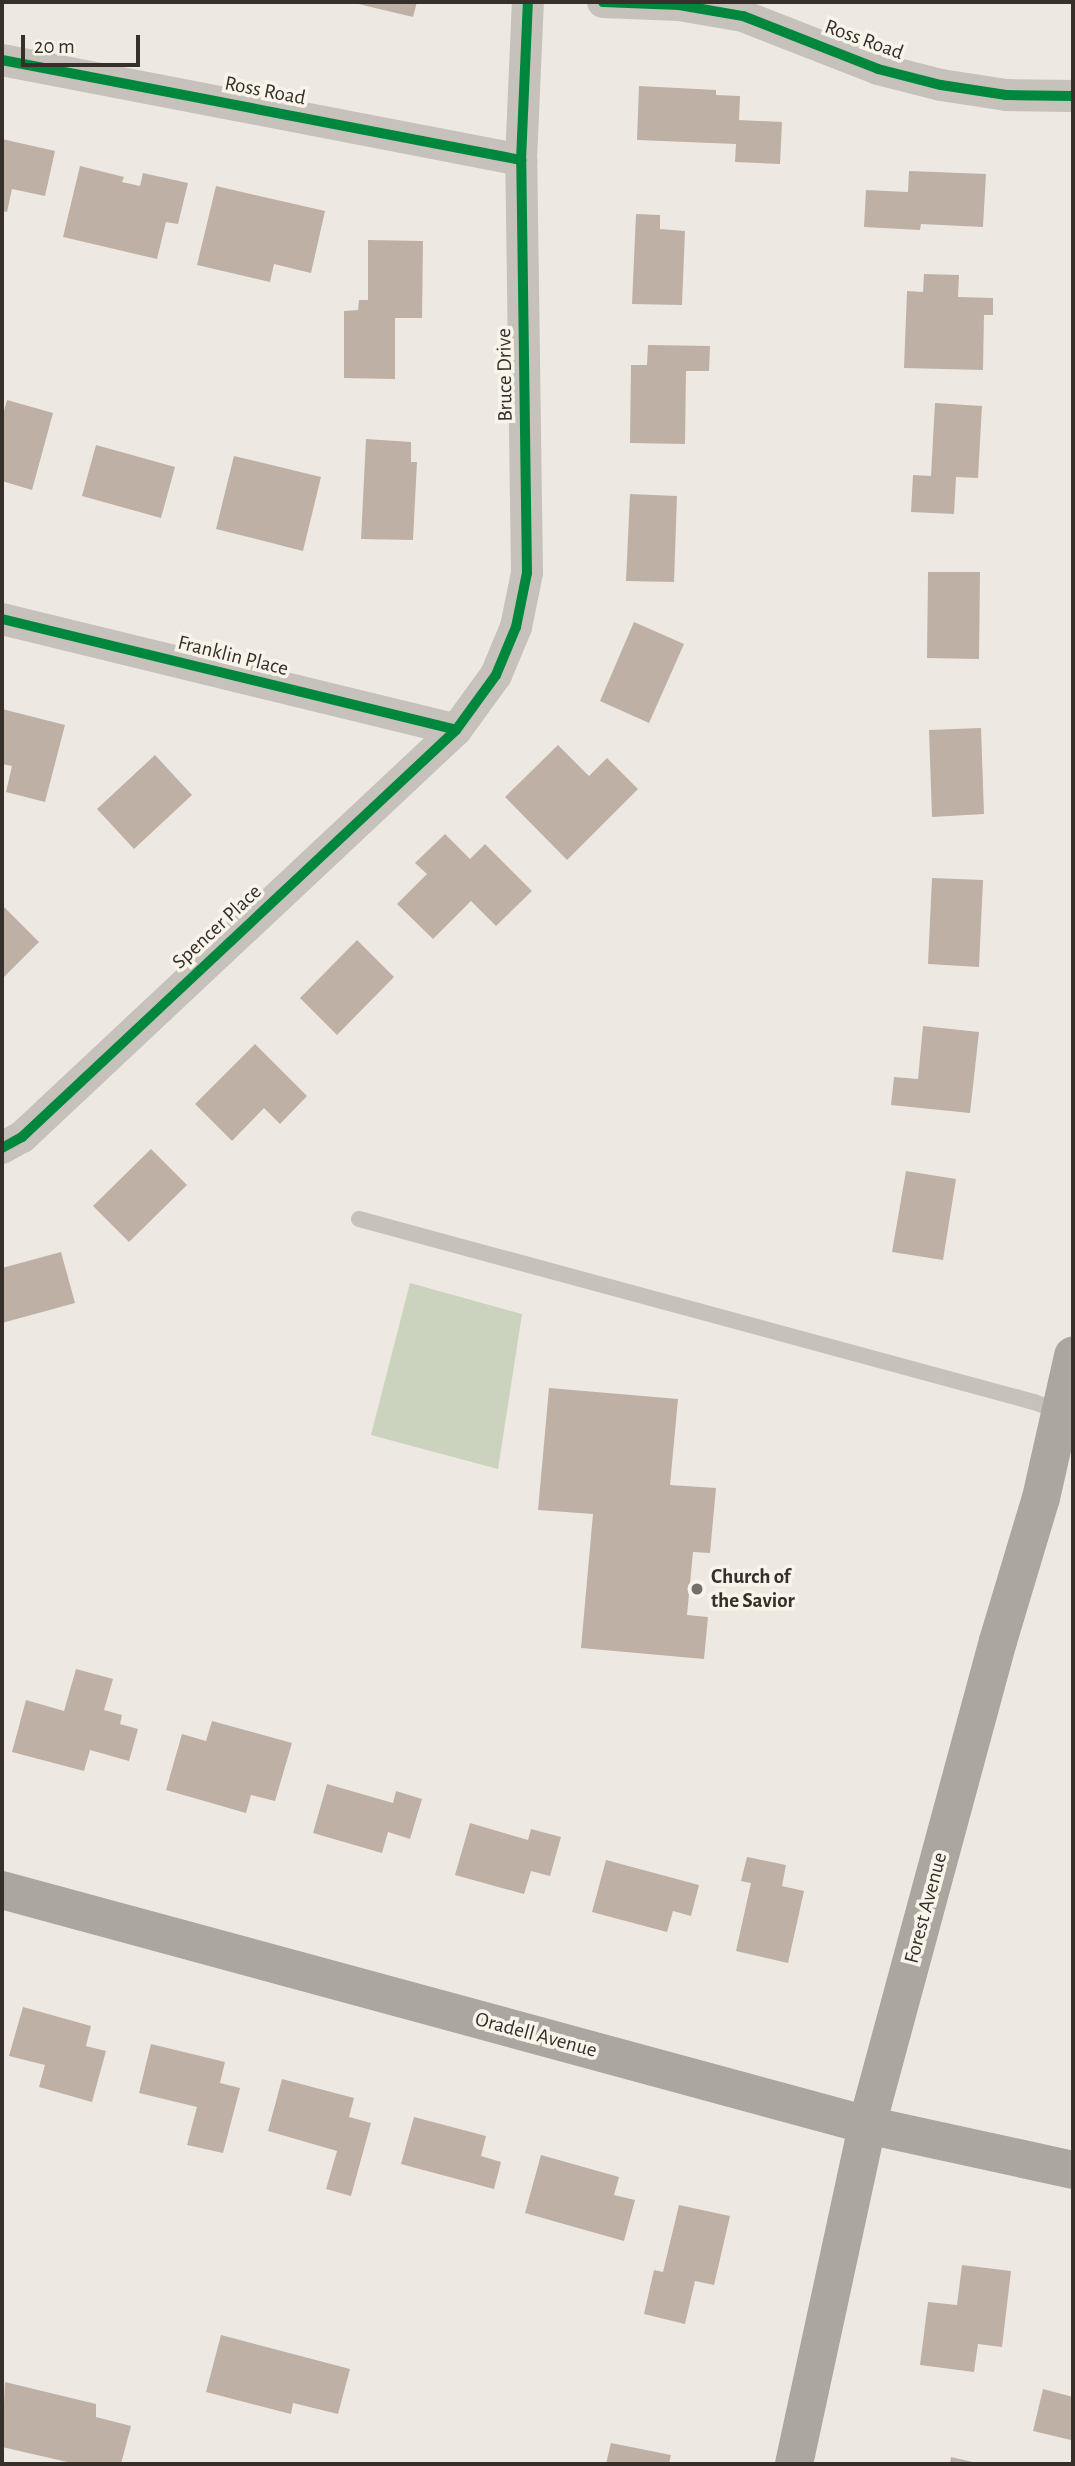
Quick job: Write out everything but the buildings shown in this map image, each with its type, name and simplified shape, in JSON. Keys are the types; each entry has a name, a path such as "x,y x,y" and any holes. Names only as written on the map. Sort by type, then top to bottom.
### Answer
{"main road":[{"name":"Forest Avenue","path":"794,2464 867,2124 998,1641 1041,1498 1073,1356"},
{"name":"Oradell Avenue","path":"2,1890 867,2124 1073,2170"}],"street":[{"name":"Bruce Drive","path":"456,730 496,675 516,627 527,573 521,160 528,2"},
{"name":"Ross Road","path":"603,2 679,5 743,16 878,69 941,86 1006,95 1073,96"},
{"name":"Ross Road","path":"2,60 521,160"},
{"name":"Franklin Place","path":"2,619 456,730"},
{"name":"Spencer Place","path":"2,1148 22,1137 456,730"}],"lane":[{"path":"359,1219 1034,1402 1061,1412"}],"green space":[{"path":"410,1283 522,1314 498,1469 371,1435"}],"cycle path":[{"path":"2,1148 22,1137 456,730 496,675 516,627 527,573 521,160 528,2"},
{"path":"603,2 679,5 743,16 878,69 941,85 1006,95 1073,96"},
{"path":"2,60 521,160"},
{"path":"2,619 456,730"}],"place":[{"name":"Church of the Savior","path":"697,1589"}]}
